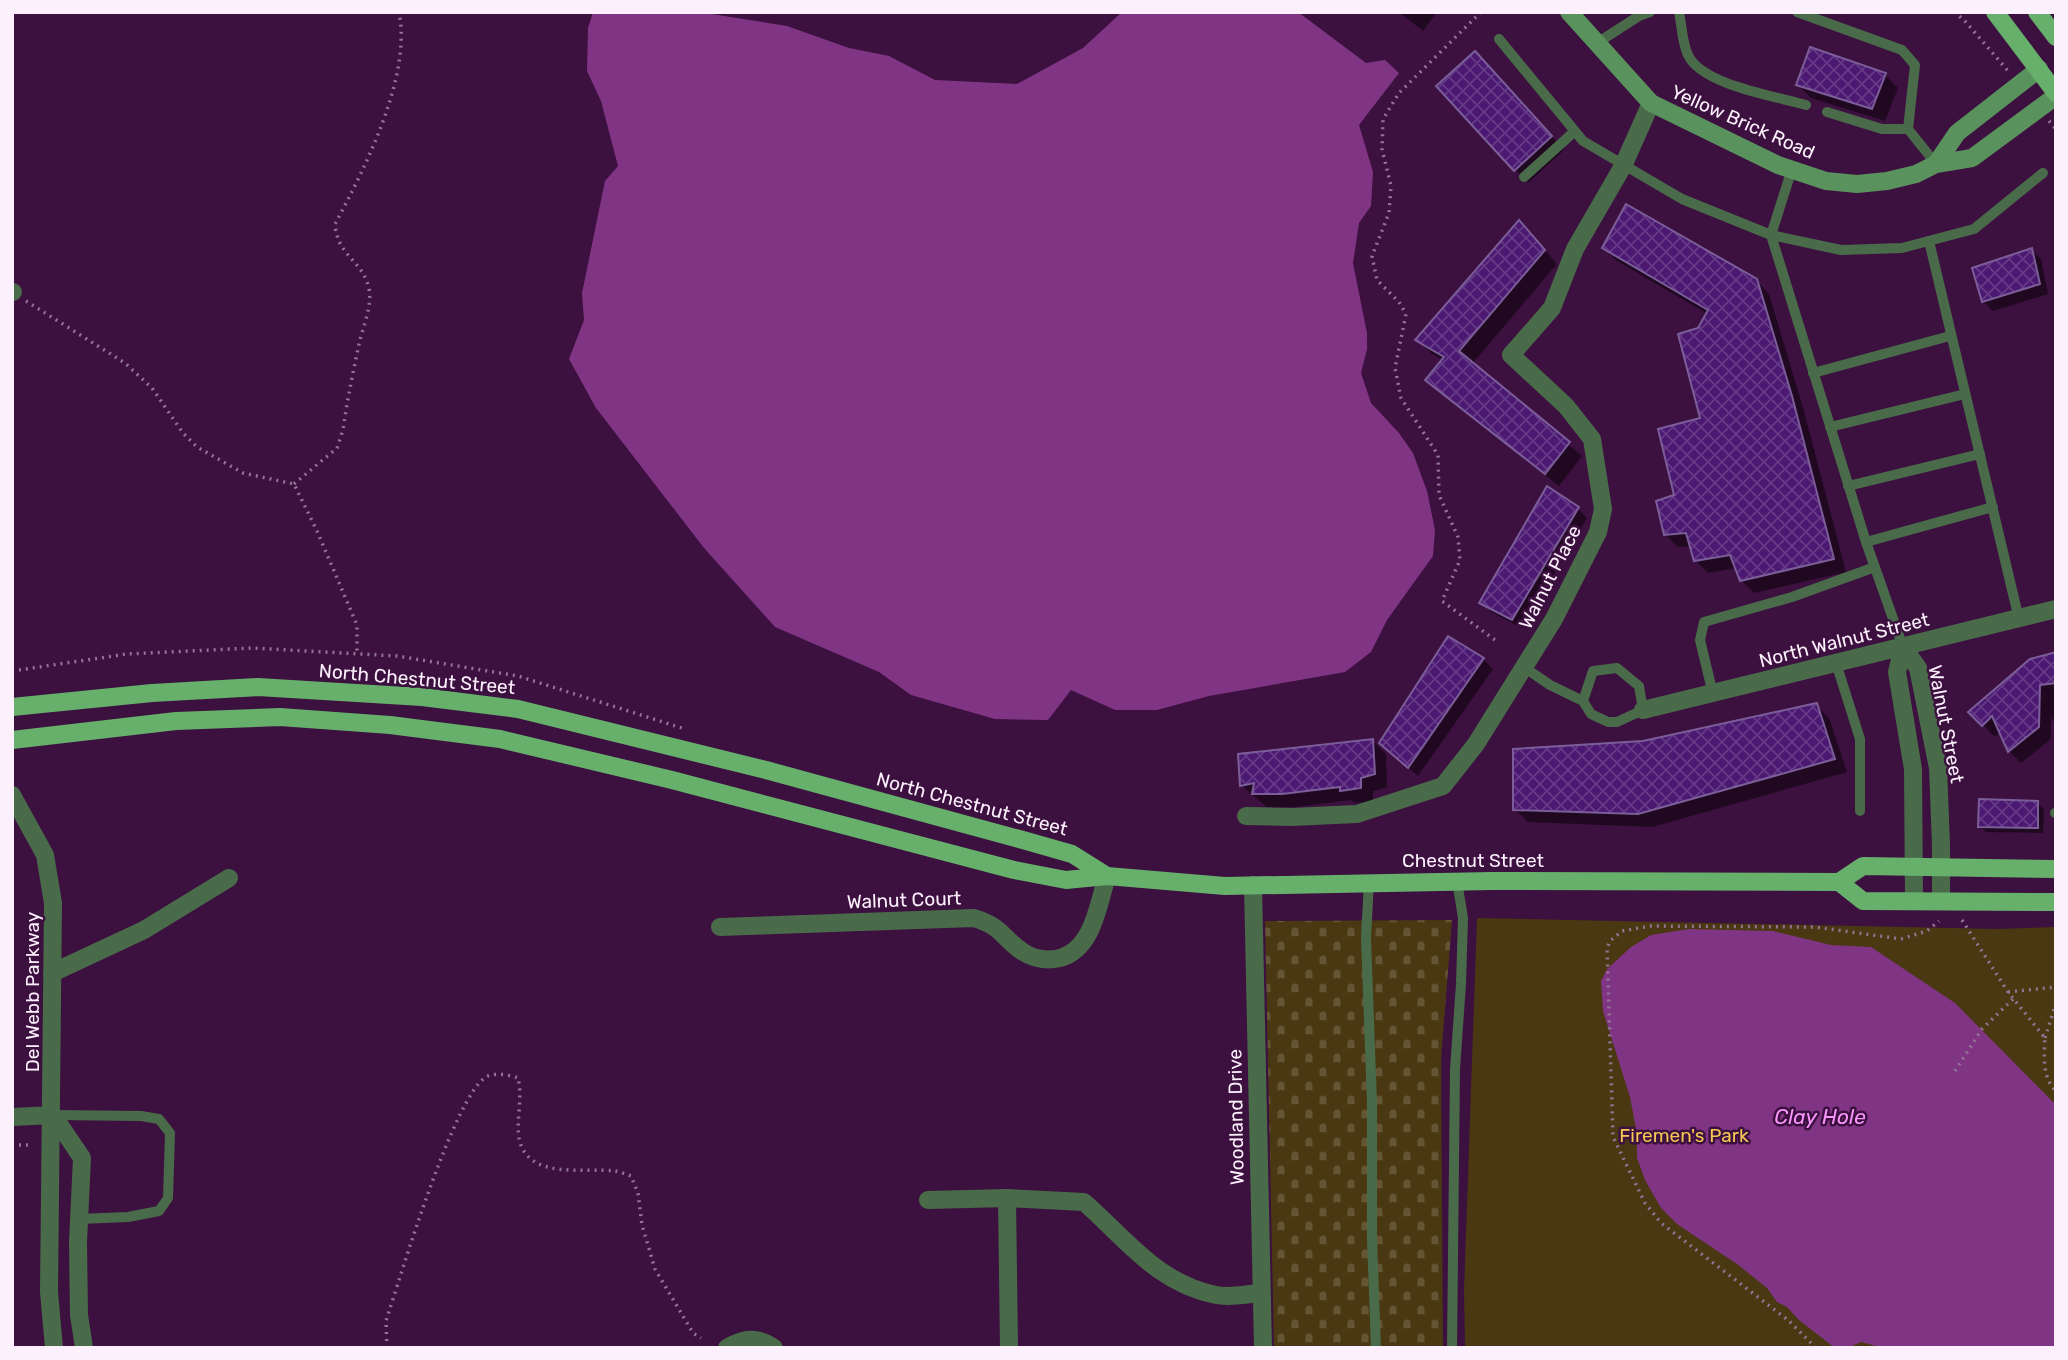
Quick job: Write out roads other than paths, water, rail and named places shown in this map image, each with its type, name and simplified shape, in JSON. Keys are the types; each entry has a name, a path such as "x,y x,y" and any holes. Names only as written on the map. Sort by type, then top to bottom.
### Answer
{"main road":[{"path":"1995,12 2056,94"},
{"path":"2036,12 2056,37"},
{"name":"North Chestnut Street","path":"12,707 152,693 258,687 422,697 518,709 766,769 1072,854 1107,876"},
{"path":"12,740 176,721 280,717 390,725 500,739 672,780 1014,870 1066,880 1107,876"},
{"name":"Chestnut Street","path":"1107,876 1178,884 1253,885 1457,881 1839,882 1863,866 2056,869"},
{"path":"1839,882 1863,901 1914,901 1942,909 2056,902"}],"street":[{"name":"Yellow Brick Road","path":"1569,12 1651,103 1743,149 1826,181 1857,184 1887,181 1916,174 1936,164 1972,158 2056,94"},
{"path":"1936,164 1957,132 2039,69"},
{"name":"Walnut Place","path":"1246,816 1357,814 1443,786 1476,744 1554,619 1598,532 1603,509 1592,439 1566,406 1511,355 1552,308 1575,249 1623,166 1651,103"},
{"name":"North Walnut Street","path":"1643,710 2056,609"},
{"name":"Walnut Street","path":"1903,646 1918,668 1938,768 1942,909"},
{"name":"Walnut Street","path":"1903,646 1897,673 1913,769 1914,901"},
{"name":"Del Webb Parkway","path":"12,795 45,855 53,903 49,1292 54,1348"},
{"name":"Walnut Court","path":"720,927 974,918 992,924 1027,955 1039,959 1054,959 1074,952 1083,943 1107,876"},
{"path":"52,972 144,930 229,878"},
{"name":"Woodland Drive","path":"1253,885 1260,1293 1266,1344"},
{"path":"12,1117 52,1115 82,1158 79,1315 84,1348"},
{"path":"928,1200 1007,1198 1084,1202 1130,1247 1176,1283 1219,1296 1260,1293"},
{"path":"1007,1198 1009,1348"},
{"path":"727,1348 738,1341 749,1339 761,1340 774,1348"}],"lane":[{"path":"1597,43 1639,16 1650,12"},
{"path":"1679,12 1687,54 1695,67 1716,80 1806,105"},
{"path":"1797,12 1902,50 1915,65 1908,129 1936,164"},
{"path":"1499,39 1583,141 1682,199 1771,234 1841,250 1902,248 1974,229 2043,173"},
{"path":"1827,112 1882,129 1908,129"},
{"path":"1524,177 1575,131"},
{"path":"1792,170 1771,234 1848,486 1903,646"},
{"path":"1929,241 2019,619"},
{"path":"1814,373 1950,336"},
{"path":"1830,427 1965,394"},
{"path":"1848,486 1980,454"},
{"path":"1866,542 1993,507"},
{"path":"1713,694 1700,640 1704,622 1792,597 1875,567"},
{"path":"1836,663 1860,739 1860,811"},
{"path":"1525,668 1550,685 1583,701 1591,714 1608,722 1617,722 1643,710 1639,686 1617,668 1593,671 1583,701"},
{"path":"1452,1348 1455,1069 1463,918 1457,881"},
{"path":"1370,882 1366,938 1377,1348"},
{"path":"52,1115 141,1116 159,1119 170,1133 168,1198 159,1211 128,1217 79,1219"}],"water":[{"path":"593,12 699,12 787,26 849,48 889,56 935,80 1017,84 1083,48 1122,12 1298,12 1366,63 1385,60 1399,73 1359,125 1373,172 1371,206 1359,223 1353,263 1367,333 1367,349 1361,373 1371,403 1399,433 1413,453 1427,491 1435,530 1433,556 1387,620 1371,652 1345,672 1209,696 1157,710 1115,710 1071,690 1048,720 995,719 911,695 879,672 775,627 704,548 596,408 569,359 584,320 582,293 605,181 618,166 601,101 587,71 588,28"},
{"name":"Clay Hole","path":"1689,929 1773,931 1831,945 1871,947 1955,1003 2056,1105 2056,1348 1884,1348 1861,1342 1848,1348 1835,1348 1787,1307 1777,1302 1767,1288 1737,1264 1677,1224 1661,1208 1645,1180 1637,1158 1637,1134 1630,1097 1603,1011 1601,981 1607,969 1631,947 1651,935"}],"park label":[{"name":"Firemen's Park","path":"1684,1135"}]}
